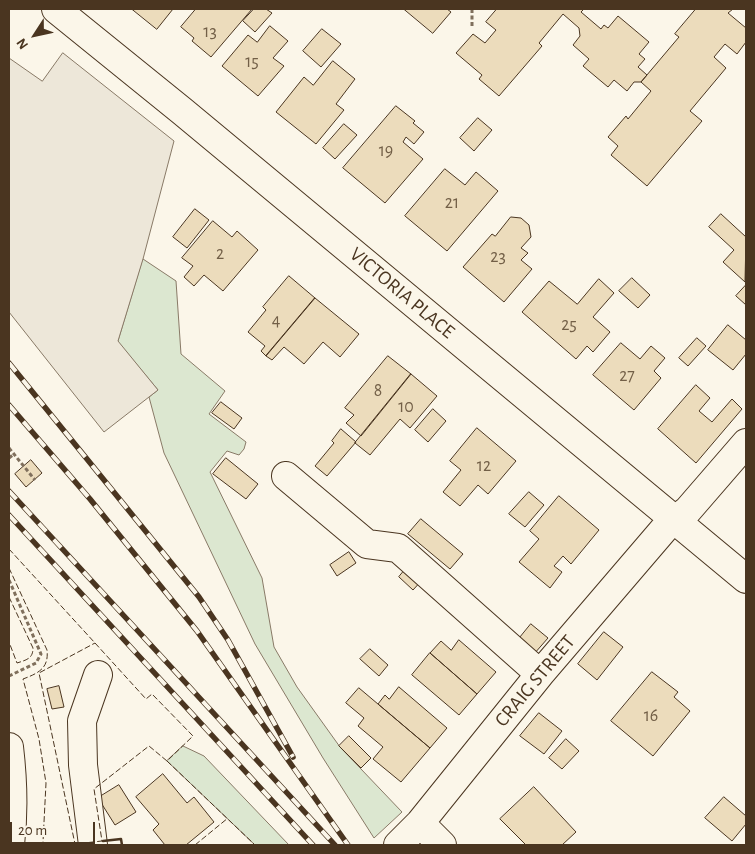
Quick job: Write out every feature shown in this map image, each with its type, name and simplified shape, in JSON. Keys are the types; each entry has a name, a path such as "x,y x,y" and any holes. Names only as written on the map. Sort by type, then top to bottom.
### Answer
{"street":[{"name":"VICTORIA PLACE","path":"56,9 197,123 746,579"},
{"name":"CRAIG STREET","path":"398,845 420,823 540,674 665,528 688,510 746,442"},
{"path":"286,476 367,544 398,548 540,674"},
{"path":"93,845 83,765 82,721 98,674"},
{"path":"9,747 13,778 13,814 10,845"},
{"path":"420,823 442,845"}],"path":[{"path":"472,9 472,27"},
{"path":"9,448 35,480"},
{"path":"9,458 14,454"},
{"path":"9,580 41,654 36,663 9,676"}],"green space":[{"path":"143,259 176,281 181,354 225,391 209,414 246,442 244,449 239,455 227,451 210,472 262,578 274,647 297,687 340,747 402,812 374,838 323,758 255,644 164,453 149,397 158,390 118,342"},
{"path":"183,746 204,756 289,845 255,845 167,761"}],"shaded area":[{"path":"63,53 174,141 143,259 118,341 158,390 104,432 9,312 9,58 42,81"}],"building":[{"path":"132,9 173,9 157,29"},
{"path":"196,9 252,9 211,57 192,41 194,38 181,27"},
{"path":"254,9 266,9 272,13 255,32 243,21"},
{"path":"404,9 447,9 451,12 433,33"},
{"path":"497,9 584,9 581,12 601,29 604,25 608,28 618,16 649,42 639,54 645,59 638,67 647,75 641,82 634,82 627,91 614,80 608,87 583,66 589,59 573,45 580,36 579,28 563,14 539,43 542,46 499,96 479,79 482,75 456,53 473,34 485,43 496,30 486,22"},
{"path":"696,9 733,9 728,13 746,28 746,42 737,54 725,44 714,57 726,68 690,111 702,121 647,186 611,155 618,146 608,137 626,116 628,119 651,91 641,82 679,37 675,34"},
{"path":"270,26 288,41 273,58 284,66 258,96 222,66 248,35 257,42"},
{"path":"322,29 341,44 321,67 303,51"},
{"path":"333,61 355,79 336,104 344,110 316,144 276,112 304,77 313,85"},
{"path":"396,106 415,121 413,123 424,132 414,144 406,137 403,142 423,159 385,203 343,168"},
{"path":"478,118 492,130 474,151 460,138"},
{"path":"344,124 357,135 335,159 323,148"},
{"path":"445,169 465,185 476,172 498,191 447,251 405,216"},
{"path":"195,209 209,220 187,248 173,237"},
{"path":"721,214 746,237 745,282 723,262 734,250 709,227"},
{"path":"511,217 521,218 529,225 531,237 521,248 528,253 521,260 532,269 504,302 463,267 492,234 495,236"},
{"path":"213,221 232,237 237,231 258,250 223,291 204,275 194,286 184,277 193,266 182,258"},
{"path":"289,276 315,298 266,356 261,351 265,346 248,332 266,310 263,307"},
{"path":"632,278 650,295 638,308 619,291"},
{"path":"599,279 614,293 593,317 610,332 593,352 587,346 576,359 522,312 549,281 577,304"},
{"path":"746,285 746,305 736,296"},
{"path":"315,298 359,334 340,357 323,342 304,364 284,347 272,360 266,356"},
{"path":"728,325 746,340 746,354 733,370 708,350"},
{"path":"697,338 706,346 688,366 679,358"},
{"path":"621,343 640,359 651,346 665,358 654,371 661,378 634,410 593,375"},
{"path":"388,356 411,374 361,436 346,423 354,415 345,408"},
{"path":"411,374 437,396 410,428 400,419 370,455 355,443"},
{"path":"696,385 710,398 699,411 712,422 732,399 742,409 696,463 658,429"},
{"path":"221,402 242,418 234,429 212,413"},
{"path":"433,409 446,421 428,442 415,430"},
{"path":"477,428 516,461 488,494 478,485 460,506 443,492 461,470 450,461"},
{"path":"341,429 356,442 327,476 315,466 334,443 332,441"},
{"path":"226,458 258,484 246,499 213,474"},
{"path":"31,460 42,473 26,487 15,474"},
{"path":"529,492 544,505 525,527 509,514"},
{"path":"559,496 599,530 571,564 563,556 554,566 562,572 550,588 519,562 539,539 530,531"},
{"path":"421,519 463,554 450,569 408,534"},
{"path":"349,552 356,563 337,576 330,565"},
{"path":"408,566 423,579 413,590 399,577"},
{"path":"531,624 548,638 534,654 518,640"},
{"path":"604,632 623,647 597,680 578,664"},
{"path":"459,640 496,672 477,694 430,653 441,641 451,650"},
{"path":"370,649 388,665 379,676 360,659"},
{"path":"430,653 477,694 459,715 412,675"},
{"path":"652,672 678,692 674,697 690,711 653,756 611,721"},
{"path":"59,686 64,707 52,709 47,689"},
{"path":"399,687 447,728 430,748 378,704 385,695 389,699"},
{"path":"359,688 430,748 401,782 373,759 383,747 358,726 364,718 346,703"},
{"path":"539,713 562,731 544,754 520,736"},
{"path":"349,736 371,758 361,768 339,746"},
{"path":"566,739 579,751 562,769 549,758"},
{"path":"163,774 187,803 194,797 214,822 186,845 165,845 153,830 159,824 136,797"},
{"path":"119,785 136,812 115,825 98,798"},
{"path":"534,787 576,832 562,845 526,845 500,819"},
{"path":"724,797 746,816 746,824 732,841 705,818"}],"railway":[{"path":"9,363 199,597 228,640 293,757"},
{"path":"9,405 90,499 197,631 348,845"},
{"path":"9,491 335,845"},
{"path":"9,515 313,845"}],"fence":[{"path":"9,549 95,643"},
{"path":"9,568 47,650 45,666 38,672 23,679 39,739 46,783 43,842"},
{"path":"9,597 33,648 32,655 17,663 9,642"},
{"path":"95,643 146,699 152,694 193,736 167,761 149,746 94,789 102,841 75,844 39,673 95,643"},
{"path":"167,761 255,845"},
{"path":"195,845 228,818"}],"wall":[{"path":"103,841 121,839 122,845"}]}
